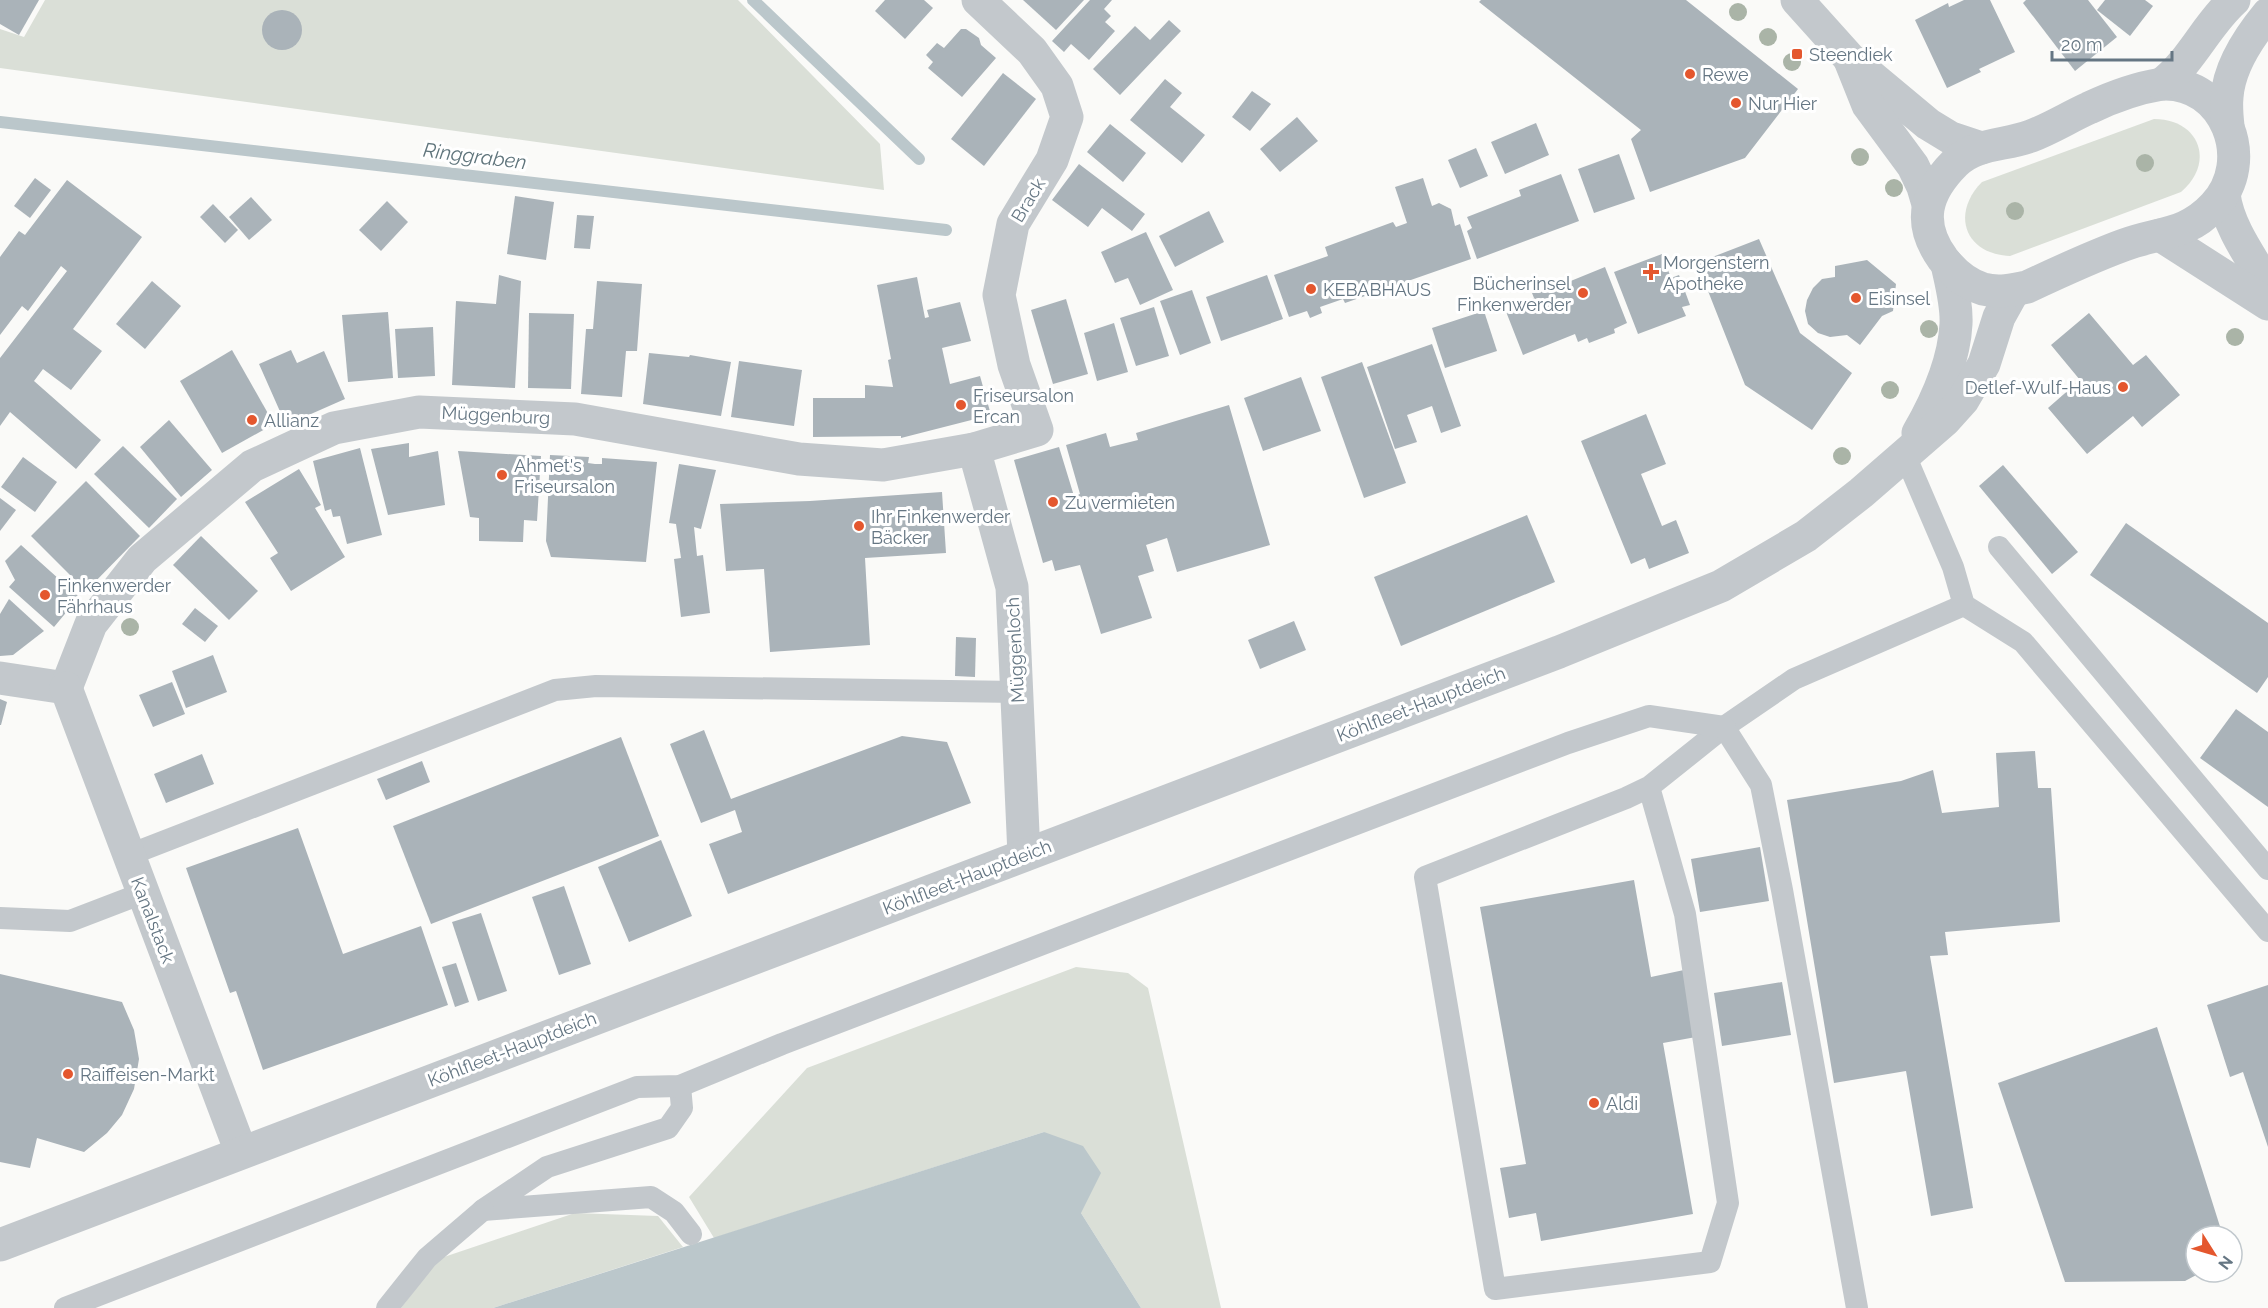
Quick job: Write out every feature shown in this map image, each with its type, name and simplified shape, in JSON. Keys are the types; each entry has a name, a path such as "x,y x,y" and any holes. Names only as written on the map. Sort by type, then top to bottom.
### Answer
{"street":[{"name":"Brack","path":"978,0 1032,51 1057,86 1067,117 1052,160 1013,224 999,295 1014,365 1037,430"},
{"path":"1797,0 1850,59 1928,124 1951,138 1981,148"},
{"path":"2162,84 2181,67 2212,24 2234,0"},
{"path":"2228,126 2227,97 2230,81 2239,58 2256,28 2268,14"},
{"path":"1850,59 1868,105 1913,166 1928,204"},
{"path":"2162,84 2184,86 2199,94 2220,114 2228,126 2235,153 2230,183 2215,205 2192,224 2177,232 2126,244 2027,286 2000,291 1982,289 1958,276 1947,264 1930,236 1928,204 1932,193 1957,161 1981,148 2029,137 2055,127 2088,108 2123,94 2162,84"},
{"path":"2224,194 2225,206 2233,225 2268,286"},
{"path":"2160,235 2268,304"},
{"name":"Köhlfleet-Hauptdeich","path":"1905,455 1933,407 1953,343 1956,324 1955,309 1947,264"},
{"name":"Köhlfleet-Hauptdeich","path":"0,1245 1559,652 1721,586 1806,536 1945,420 1974,384 1984,364 2004,305 2014,290"},
{"name":"Müggenburg","path":"66,688 91,624 142,559 252,466 334,428 419,412 575,419 799,459 883,465 974,449 1037,430"},
{"name":"Müggenloch","path":"974,449 1012,587 1024,855"},
{"path":"0,678 66,688"},
{"name":"Kanalstack","path":"66,688 241,1152"}],"lane":[{"path":"1905,455 1953,567 1964,605 2023,642 2268,931"},
{"path":"1999,547 2268,869"},
{"path":"1649,787 1685,914 1728,1203 1719,1233 1710,1262 1495,1289 1425,877 1649,787 1689,753 1794,679 1964,605"},
{"path":"129,855 555,690 596,686 1017,692"},
{"path":"64,1308 637,1087 680,1086 782,1044 1596,734 1649,716 1724,727 1761,785 1857,1308"},
{"path":"0,918 70,921 143,893"},
{"path":"387,1308 427,1258 483,1210 547,1167 668,1128 682,1108 680,1086"},
{"path":"483,1210 651,1197 674,1212 691,1234"}],"shaded area":[{"path":"45,0 738,0 880,144 884,190 0,68 0,29 24,37"},
{"path":"2154,119 2170,121 2182,126 2192,134 2198,144 2200,156 2198,168 2192,180 2181,192 2010,256 1994,254 1973,240 1967,230 1965,219 1967,206 1972,194 1982,182"},
{"path":"1076,967 1128,973 1148,988 1221,1308 1141,1308 1081,1213 1044,1132 714,1238 689,1197 807,1068"},
{"path":"1044,1132 1083,1146 1101,1173 1081,1213 1141,1308 493,1308"},
{"path":"575,1213 658,1216 683,1247 493,1308 401,1308 438,1259"}],"building":[{"path":"0,0 39,0 19,35 0,24"},
{"path":"885,0 924,0 933,8 905,39 875,11"},
{"path":"1023,0 1084,0 1056,30"},
{"path":"1090,0 1112,0 1104,9 1111,16 1105,22 1115,31 1089,60 1071,44 1064,52 1052,41"},
{"path":"1481,0 1686,0 1798,89 1745,158 1650,192 1631,139 1641,130 1479,2"},
{"path":"1964,0 1990,0 2015,52 1979,69 1981,72 1947,88 1915,20 1948,3 1949,7"},
{"path":"2026,0 2088,0 2117,37 2075,71 2023,3"},
{"path":"2105,0 2145,0 2153,6 2130,36 2097,10"},
{"path":"282,10 290,11 296,16 301,22 301,38 296,44 290,49 282,50 274,49 268,44 263,38 262,30 263,22 268,16 274,11"},
{"path":"1169,20 1181,31 1120,95 1093,69 1135,26 1150,40"},
{"path":"961,29 966,29 979,38 981,45 996,58 962,97 928,68 933,62 926,55 937,43 944,48"},
{"path":"1003,73 1036,99 984,166 951,139"},
{"path":"1165,79 1182,93 1170,107 1205,135 1182,163 1130,120"},
{"path":"1252,91 1271,104 1250,131 1232,117"},
{"path":"1297,117 1318,141 1280,172 1260,149"},
{"path":"1536,123 1549,155 1505,174 1491,142"},
{"path":"1110,124 1146,153 1123,182 1087,152"},
{"path":"1476,148 1488,176 1460,188 1448,160"},
{"path":"1619,154 1635,199 1594,213 1578,169"},
{"path":"1079,164 1145,214 1132,231 1102,208 1088,227 1052,200"},
{"path":"1561,174 1579,221 1477,259 1467,231 1472,228 1467,217 1521,196 1519,190"},
{"path":"35,178 51,190 30,218 14,206"},
{"path":"1423,178 1432,206 1439,203 1451,209 1455,226 1460,224 1471,259 1345,303 1343,299 1320,307 1322,313 1310,318 1307,311 1289,317 1274,275 1328,256 1325,247 1393,222 1396,227 1407,223 1395,187"},
{"path":"67,180 142,237 73,329 102,351 71,390 43,369 34,381 101,440 76,469 10,412 0,426 0,358 67,271 61,266 28,311 22,306 0,335 0,257 19,231 25,235"},
{"path":"515,196 554,202 546,260 507,254"},
{"path":"251,197 272,220 249,240 229,217"},
{"path":"387,201 408,222 381,251 359,230"},
{"path":"213,204 238,230 225,243 200,217"},
{"path":"1209,211 1224,242 1175,267 1159,236"},
{"path":"577,215 594,216 590,249 574,248"},
{"path":"1146,232 1173,290 1140,305 1128,278 1115,283 1101,252"},
{"path":"1759,239 1800,333 1852,373 1812,430 1745,385 1697,263"},
{"path":"1662,254 1671,278 1679,275 1690,305 1682,307 1686,316 1638,334 1614,272"},
{"path":"1867,260 1896,284 1893,311 1882,316 1860,345 1847,335 1830,337 1818,333 1808,324 1805,311 1813,288 1822,279 1835,277 1835,266"},
{"path":"1605,267 1627,323 1614,329 1615,333 1589,343 1587,338 1578,342 1575,334 1523,355 1505,309 1534,298 1532,293 1556,284 1556,287"},
{"path":"499,275 521,281 515,388 452,385 456,301 496,304"},
{"path":"1267,275 1283,319 1221,341 1206,297"},
{"path":"917,277 925,318 929,317 927,310 960,302 971,341 942,348 950,384 980,376 991,415 901,438 901,436 813,437 813,398 865,398 865,385 893,387 888,360 891,359 877,285"},
{"path":"152,281 181,306 145,349 116,324"},
{"path":"597,281 642,284 637,351 626,351 622,397 581,394 586,329 593,329"},
{"path":"1192,290 1211,343 1180,355 1160,301"},
{"path":"1066,299 1088,374 1053,384 1031,310"},
{"path":"1154,307 1169,356 1136,366 1120,318"},
{"path":"1484,311 1497,351 1445,368 1432,328"},
{"path":"388,312 393,378 348,382 342,315"},
{"path":"529,313 574,314 571,389 528,388"},
{"name":"Detlef-Wulf-Haus","path":"2089,313 2133,365 2146,355 2180,395 2142,427 2133,416 2087,454 2048,408 2080,380 2051,345"},
{"path":"1114,323 1128,372 1097,381 1084,333"},
{"path":"433,327 435,376 398,378 395,329"},
{"path":"1432,344 1461,426 1441,433 1432,406 1407,415 1417,442 1395,449 1367,367"},
{"path":"232,350 274,424 222,453 180,381"},
{"path":"291,350 297,363 324,351 345,399 286,425 259,364"},
{"path":"649,353 689,357 690,355 731,362 721,416 643,404"},
{"path":"739,361 802,370 794,426 731,417"},
{"path":"1362,362 1406,483 1364,498 1321,377"},
{"path":"1301,377 1321,431 1263,451 1244,398"},
{"path":"1229,405 1270,545 1177,572 1167,538 1146,545 1154,571 1138,576 1152,618 1101,634 1080,565 1055,571 1052,560 1043,563 1014,460 1059,447 1074,496 1080,494 1066,445 1106,433 1110,447 1138,440 1136,433"},
{"path":"1646,414 1666,464 1641,474 1662,526 1676,520 1689,553 1649,569 1645,558 1631,564 1581,441"},
{"path":"169,420 212,470 181,497 140,447"},
{"path":"409,443 409,457 438,451 445,505 388,515 371,449"},
{"path":"123,446 177,499 149,528 94,474"},
{"path":"360,448 382,535 347,544 340,516 333,517 331,509 325,511 313,461"},
{"path":"458,451 541,456 537,521 524,520 523,542 479,541 479,518 470,517"},
{"path":"550,455 589,457 588,463 595,464 602,464 602,458 657,462 646,562 551,557 546,541"},
{"path":"23,457 57,482 35,512 1,487"},
{"path":"679,464 716,470 701,529 694,527 697,556 703,555 710,613 681,617 674,559 681,558 676,524 669,523"},
{"path":"2003,465 2078,552 2052,574 1979,486"},
{"path":"299,469 321,505 315,508 345,557 291,591 270,558 278,553 245,502"},
{"path":"86,481 140,536 86,591 31,536"},
{"path":"942,492 946,553 865,558 870,645 770,652 764,569 726,571 720,504 810,501"},
{"path":"0,498 16,510 0,531"},
{"path":"1527,515 1555,582 1401,646 1374,577"},
{"path":"2126,523 2268,623 2268,677 2257,693 2090,575"},
{"path":"201,536 258,591 229,620 173,565"},
{"path":"21,545 79,597 54,627 9,587 15,580 5,561"},
{"path":"9,599 44,631 13,655 0,656 0,614"},
{"path":"195,608 218,626 205,642 182,624"},
{"path":"1294,621 1306,650 1260,669 1248,640"},
{"path":"956,637 976,638 975,677 955,676"},
{"path":"213,655 227,692 186,708 172,671"},
{"path":"172,682 185,714 153,727 139,695"},
{"path":"0,699 7,702 1,725 0,725"},
{"path":"2236,709 2268,732 2268,807 2200,758"},
{"path":"704,730 731,799 902,736 947,742 971,803 728,894 709,844 742,832 735,810 701,823 670,744"},
{"path":"621,737 659,836 431,924 393,826"},
{"path":"2035,751 2038,788 2051,788 2060,922 1945,932 1948,955 1930,956 1973,1208 1931,1216 1906,1071 1834,1083 1787,800 1901,781 1933,770 1942,813 1999,807 1996,753"},
{"path":"202,754 214,784 166,803 154,774"},
{"path":"422,761 430,782 386,800 377,779"},
{"path":"298,828 343,954 421,926 448,1005 263,1070 236,991 230,993 186,868"},
{"path":"661,840 692,916 629,942 598,867"},
{"path":"1760,847 1769,901 1700,912 1691,859"},
{"name":"Aldi","path":"1634,880 1651,977 1684,970 1696,1037 1663,1043 1693,1214 1541,1241 1536,1213 1509,1218 1500,1168 1526,1164 1480,907"},
{"path":"564,886 591,964 559,975 532,897"},
{"path":"481,913 507,991 478,1001 452,922"},
{"path":"456,963 469,1002 455,1007 442,967"},
{"name":"Raiffeisen-Markt","path":"0,974 122,1002 134,1030 139,1059 134,1089 122,1115 107,1133 84,1152 37,1138 30,1168 0,1162"},
{"path":"1782,982 1791,1035 1722,1046 1714,993"},
{"path":"2268,985 2268,1147 2243,1072 2230,1077 2207,1005"},
{"path":"2157,1027 2219,1224 2184,1224 2184,1281 2065,1282 1998,1083"}],"waterway":[{"path":"753,0 919,159"},
{"name":"Ringgraben","path":"0,122 946,230"}],"place":[{"name":"Steendiek","path":"1797,54"},
{"name":"Rewe","path":"1690,74"},
{"name":"Nur Hier","path":"1736,103"},
{"name":"Morgenstern Apotheke","path":"1651,272"},
{"name":"KEBABHAUS","path":"1311,289"},
{"name":"Bücherinsel Finkenwerder","path":"1583,293"},
{"name":"Eisinsel","path":"1856,298"},
{"name":"Detlef-Wulf-Haus","path":"2123,387"},
{"name":"Friseursalon Ercan","path":"961,405"},
{"name":"Allianz","path":"252,420"},
{"name":"Ahmet's Friseursalon","path":"502,475"},
{"name":"Zu vermieten","path":"1053,502"},
{"name":"Ihr Finkenwerder Bäcker","path":"859,526"},
{"name":"Finkenwerder Fährhaus","path":"45,595"},
{"name":"Raiffeisen-Markt","path":"68,1074"},
{"name":"Aldi","path":"1594,1103"}]}
